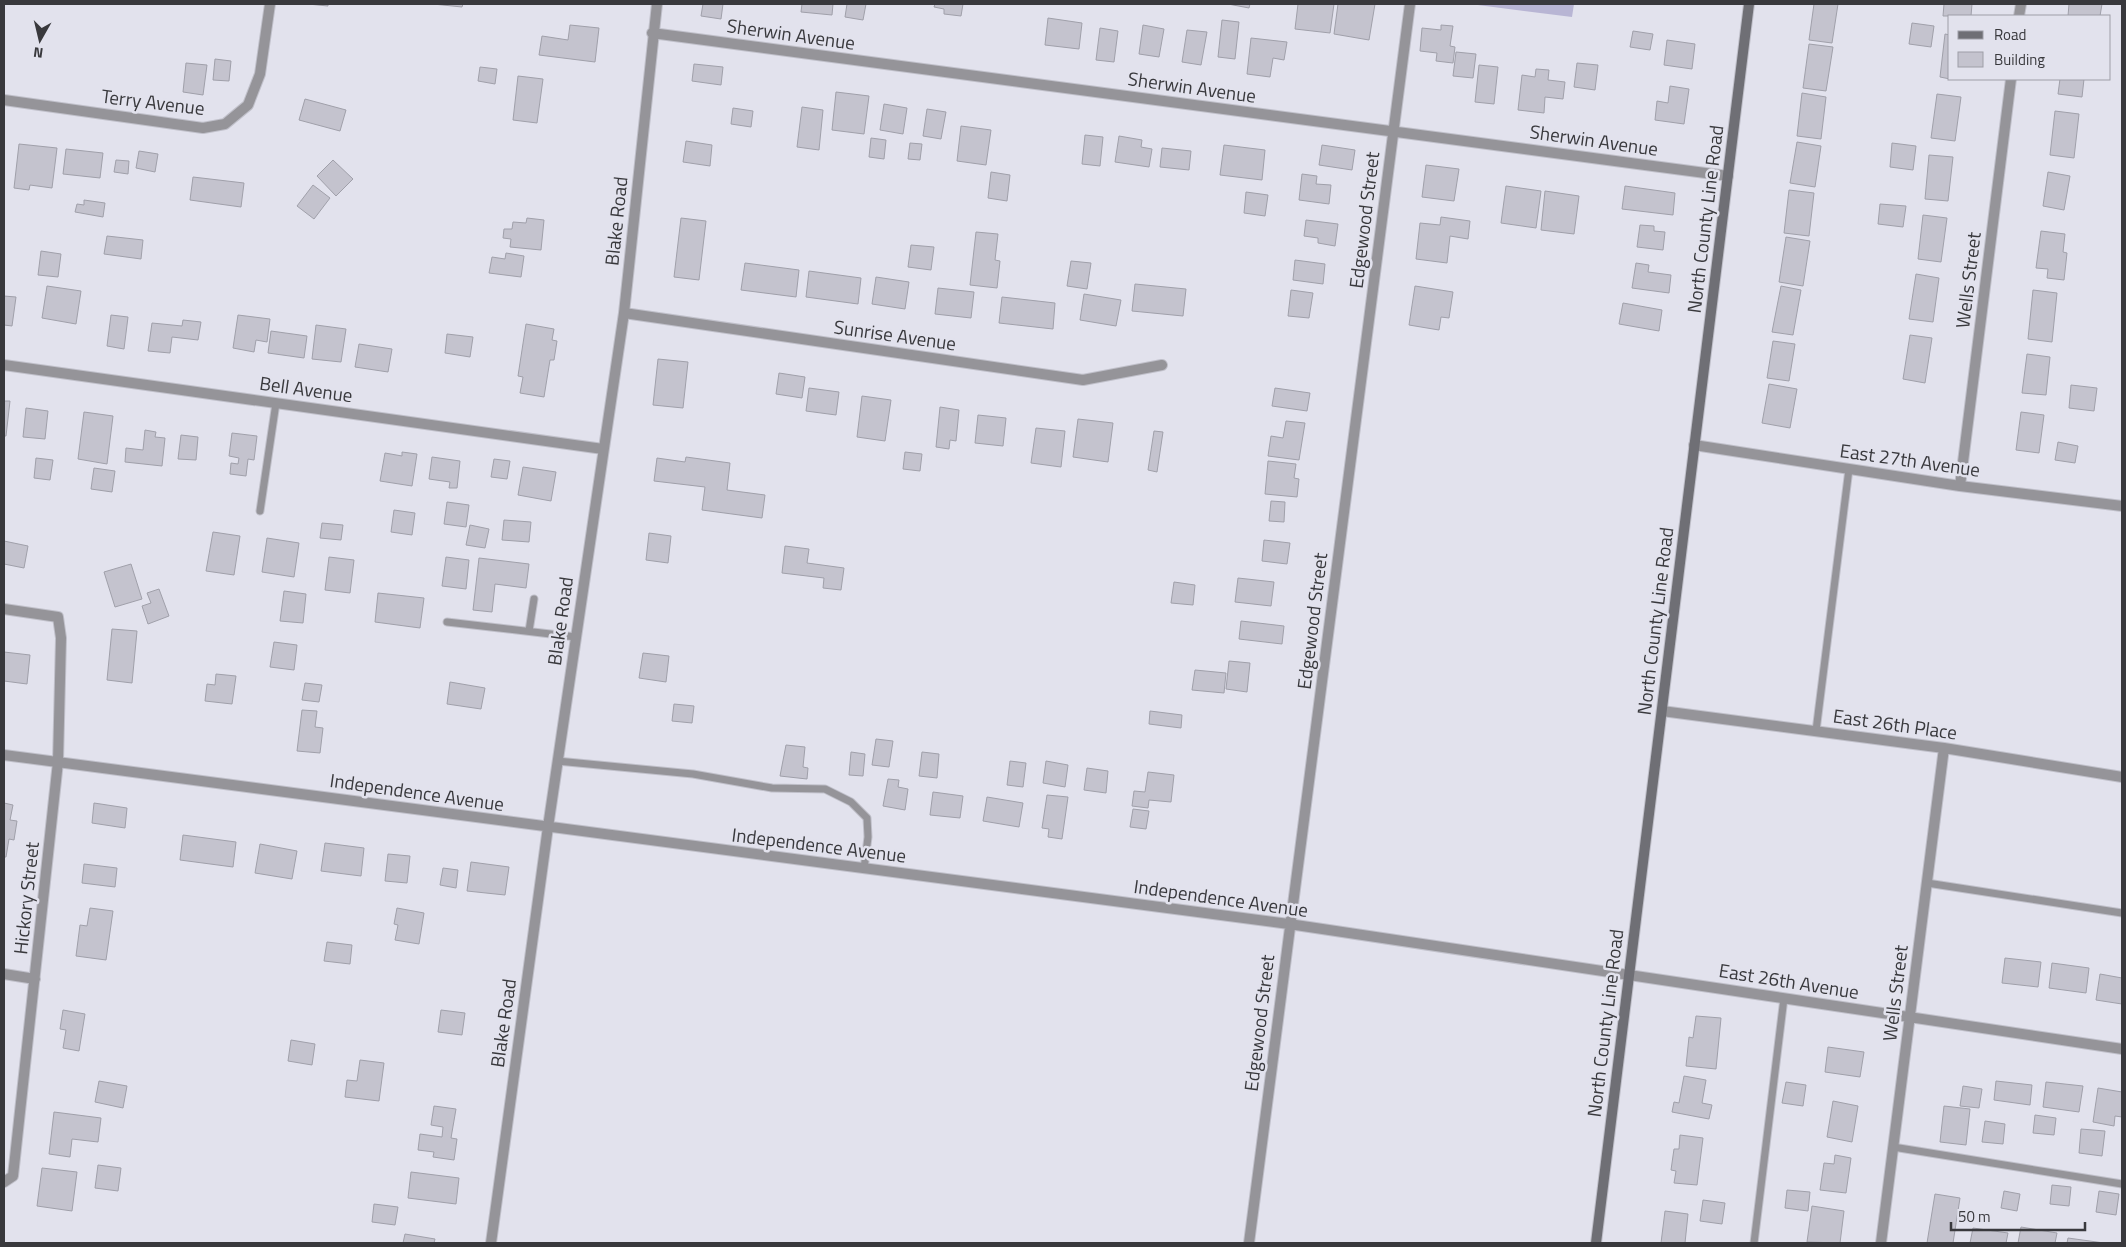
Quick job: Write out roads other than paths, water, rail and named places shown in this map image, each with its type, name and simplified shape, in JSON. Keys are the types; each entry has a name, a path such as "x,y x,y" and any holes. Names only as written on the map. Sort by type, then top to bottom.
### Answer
{"main road":[{"name":"North County Line Road","path":"1596,1243 1749,4"}],"street":[{"name":"Terry Avenue","path":"4,100 203,128 224,124 248,104 260,74 270,4"},
{"name":"Blake Road","path":"491,1243 557,761 624,313 652,33 657,4"},
{"name":"Edgewood Street","path":"1248,1243 1410,4"},
{"name":"Sherwin Avenue","path":"652,33 1728,176"},
{"name":"Wells Street","path":"1960,486 2011,80"},
{"name":"Sunrise Avenue","path":"624,313 1083,380 1162,365"},
{"name":"Bell Avenue","path":"4,365 603,449"},
{"name":"East 27th Avenue","path":"1694,445 1960,486 2122,506"},
{"name":"Hickory Street","path":"4,609 58,617 61,638 58,762 13,1176 4,1182"},
{"name":"East 26th Place","path":"1662,711 1944,748 2122,776"},
{"name":"Wells Street","path":"1881,1243 1944,748"},
{"name":"Independence Avenue","path":"4,755 1289,924 1629,974"},
{"path":"4,974 35,978"},
{"name":"East 26th Avenue","path":"1629,974 2122,1049"}],"lane":[{"path":"260,511 276,403"},
{"path":"1816,731 1849,469"},
{"path":"529,631 534,599"},
{"path":"447,622 576,637"},
{"path":"557,761 692,774 772,788 825,789 850,802 866,818 868,837 864,869"},
{"path":"1927,883 2122,913"},
{"path":"1754,1243 1784,998"},
{"path":"1893,1146 2122,1184"}]}
